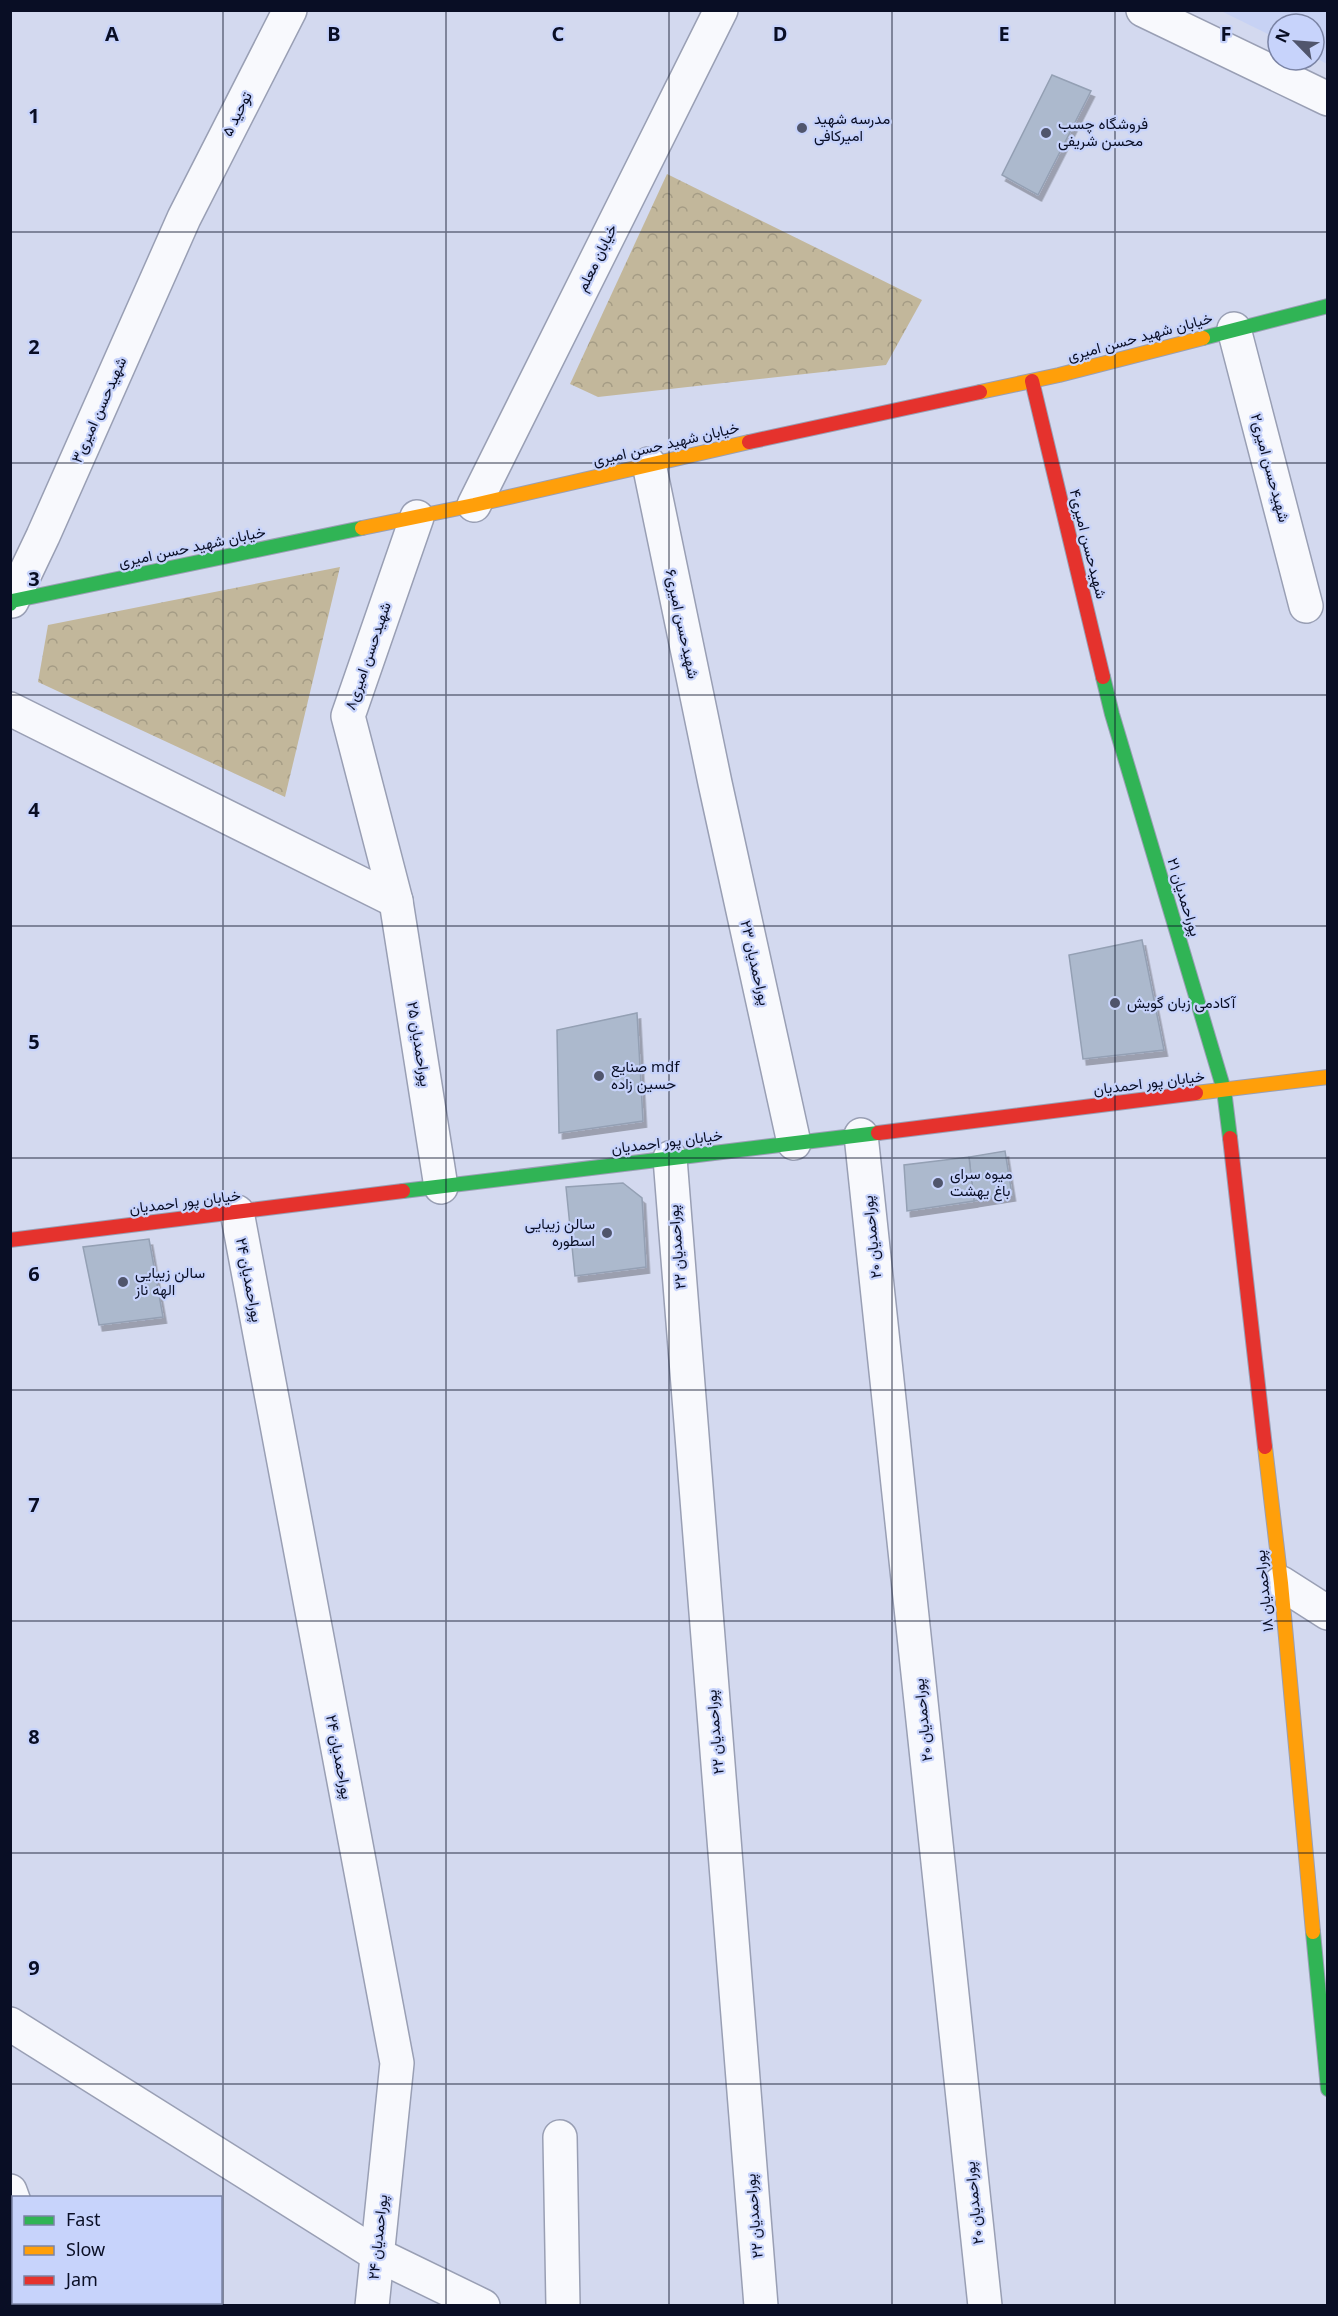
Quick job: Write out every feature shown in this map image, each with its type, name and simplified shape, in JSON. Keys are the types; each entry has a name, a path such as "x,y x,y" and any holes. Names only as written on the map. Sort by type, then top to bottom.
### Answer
{"street":[{"name":"توحید ۵","path":"184,218 290,10"},
{"name":"خیابان معلم","path":"474,505 721,10"},
{"path":"1143,10 1328,99"},
{"name":"شهیدحسن امیری۳","path":"11,603 44,536 184,218"},
{"name":"خیابان شهید حسن امیری","path":"11,603 474,505 649,464 1032,381 1328,306"},
{"name":"شهیدحسن امیری۲","path":"1234,329 1306,606"},
{"name":"شهیدحسن امیری۴","path":"1032,381 1112,714"},
{"name":"شهیدحسن امیری۶","path":"649,464 715,783"},
{"name":"شهیدحسن امیری۸","path":"396,902 348,717 417,517"},
{"path":"10,709 396,902"},
{"name":"پوراحمدیان ۲۱","path":"1112,714 1224,1090"},
{"name":"پوراحمدیان ۲۳","path":"715,783 794,1143"},
{"name":"پوراحمدیان ۲۵","path":"396,902 441,1187"},
{"name":"خیابان پور احمدیان","path":"10,1240 1328,1077"},
{"name":"پوراحمدیان ۱۸","path":"1224,1090 1281,1583 1324,2022 1328,2089"},
{"name":"پوراحمدیان ۲۰","path":"861,1135 985,2306"},
{"name":"پوراحمدیان ۲۲","path":"670,1158 761,2306"},
{"name":"پوراحمدیان ۲۴","path":"237,1212 396,2063 372,2306"},
{"path":"1281,1583 1328,1613"},
{"path":"10,2024 376,2254 483,2306"},
{"path":"560,2137 562,2306"}],"shaded area":[{"path":"1221,11 1327,11 1327,64 1326,12 1266,12 1266,33"}],"green space":[{"path":"667,174 922,300 886,365 598,397 570,384"},
{"path":"340,567 285,797 38,682 48,625"}],"building":[{"name":"فروشگاه چسب محسن شریفی","path":"1052,75 1091,91 1038,195 1002,175"},
{"name":"آکادمی زبان گویش","path":"1142,940 1164,1050 1083,1059 1069,955"},
{"name":"صنایع mdf حسین زاده","path":"637,1013 643,1121 559,1133 557,1030"},
{"path":"1005,1151 1012,1195 974,1201 969,1157"},
{"name":"میوه سرای باغ یهشت","path":"969,1157 974,1201 907,1211 904,1165"},
{"name":"سالن زیبایی اسطوره","path":"623,1183 642,1198 646,1267 575,1276 566,1187"},
{"name":"سالن زیبایی الهه ناز","path":"149,1239 163,1317 99,1325 83,1247"}],"traffic: fast":[{"path":"1203,338 1328,306"},
{"path":"10,604 12,601 362,528"},
{"path":"1103,677 1224,1090 1230,1138"},
{"path":"403,1191 878,1133"},
{"path":"1313,1932 1328,2089"}],"traffic: slow":[{"path":"980,392 1059,375 1203,338"},
{"path":"362,528 474,505 749,442"},
{"path":"1196,1093 1328,1077"},
{"path":"1265,1447 1281,1583 1313,1932"}],"traffic: jam":[{"path":"1032,381 1103,677"},
{"path":"749,442 980,392"},
{"path":"878,1133 1196,1093"},
{"path":"1230,1138 1265,1447"},
{"path":"10,1240 403,1191"}],"place":[{"name":"مدرسه شهید امیرکافی","path":"802,128"},
{"name":"فروشگاه چسب محسن شریفی","path":"1046,133"},
{"name":"آکادمی زبان گویش","path":"1115,1003"},
{"name":"صنایع mdf حسین زاده","path":"599,1076"},
{"name":"میوه سرای باغ یهشت","path":"938,1183"},
{"name":"سالن زیبایی اسطوره","path":"607,1233"},
{"name":"سالن زیبایی الهه ناز","path":"123,1282"}]}
